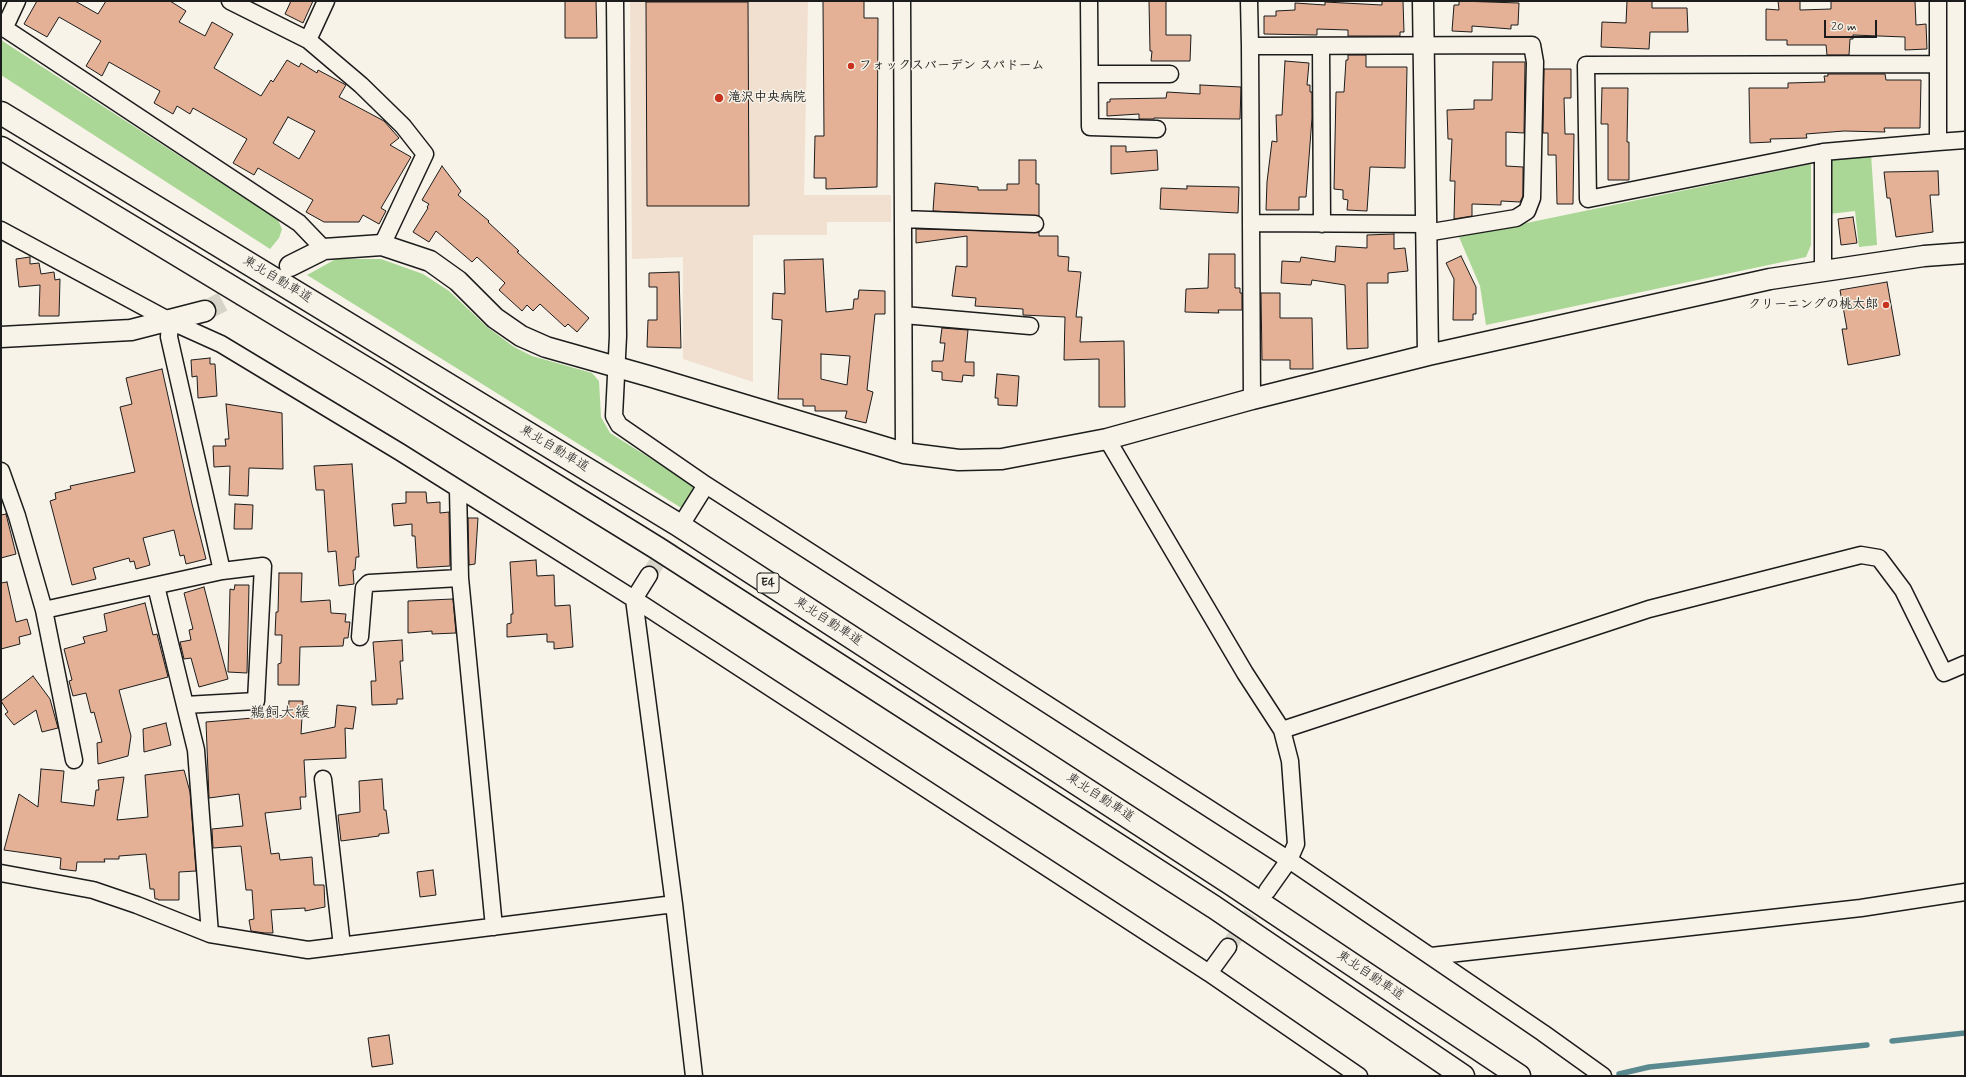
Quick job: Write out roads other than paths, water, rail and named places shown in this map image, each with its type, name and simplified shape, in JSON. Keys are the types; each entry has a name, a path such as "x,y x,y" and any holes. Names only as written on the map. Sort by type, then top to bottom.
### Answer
{"highway":[{"name":"東北自動車道","path":"1,112 677,524 1230,883 1519,1076"},
{"name":"E4","path":"1,148 380,377 657,548 1214,907 1463,1076"}],"street":[{"path":"17,1 3,28 299,223 324,249"},
{"path":"230,1 308,40 361,85 403,126 425,154 382,245"},
{"path":"308,40 326,1"},
{"path":"615,1 618,336 615,366 614,416 619,425 706,485 1289,860 1543,1033 1603,1076"},
{"path":"902,1 904,453"},
{"path":"1089,1 1090,127 1156,129"},
{"path":"1249,1 1252,399"},
{"path":"1423,1 1428,355"},
{"path":"1938,1 1938,142"},
{"path":"1250,46 1532,45 1535,62 1532,198 1527,211 1516,218 1426,229 1322,224 1251,223"},
{"path":"1321,46 1322,224"},
{"path":"1938,64 1586,65 1588,199 1823,152 1965,140"},
{"path":"1090,74 1170,74"},
{"path":"1823,152 1823,270"},
{"path":"903,219 1035,224"},
{"path":"1,230 170,321 228,348 334,411 634,599 1209,973 1359,1076"},
{"path":"290,266 324,249 382,245 430,261 458,281 495,318 522,336 546,347 615,366 904,453 959,460 1002,459 1107,439 1252,399 1428,355 1770,279 1924,256 1965,253"},
{"path":"1,337 131,330 205,311"},
{"path":"904,315 1030,326"},
{"path":"170,321 169,337 222,571"},
{"path":"1107,439 1245,673 1282,730 1290,761 1296,844 1289,860 1268,891"},
{"path":"1,471 17,516 44,610 74,760"},
{"path":"686,517 706,485"},
{"path":"458,490 460,578 494,926"},
{"path":"1282,730 1649,609 1861,555 1879,558 1903,590 1944,673 1965,664"},
{"path":"44,610 222,571 263,566 256,701 185,705"},
{"path":"649,575 634,599 674,904 694,1076"},
{"path":"360,637 364,588 369,583 460,578"},
{"path":"156,586 196,750 210,934"},
{"path":"323,779 342,946"},
{"path":"1,873 93,890 137,905 210,934 308,950 674,904"},
{"path":"1431,956 1861,908 1965,892"},
{"path":"1209,973 1228,947"}],"waterway":[{"path":"1892,1041 1965,1033"},
{"path":"1619,1074 1649,1067 1867,1045"}],"tunnel":[{"path":"205,311 283,270"},
{"path":"649,575 685,518"},
{"path":"1228,947 1265,895"}],"place":[{"name":"フォックスバーデン スパドーム","path":"851,66"},
{"name":"滝沢中央病院","path":"719,98"},
{"name":"クリーニングの桃太郎","path":"1886,305"}],"district":[{"name":"鵜飼大緩","path":"280,714"}]}
